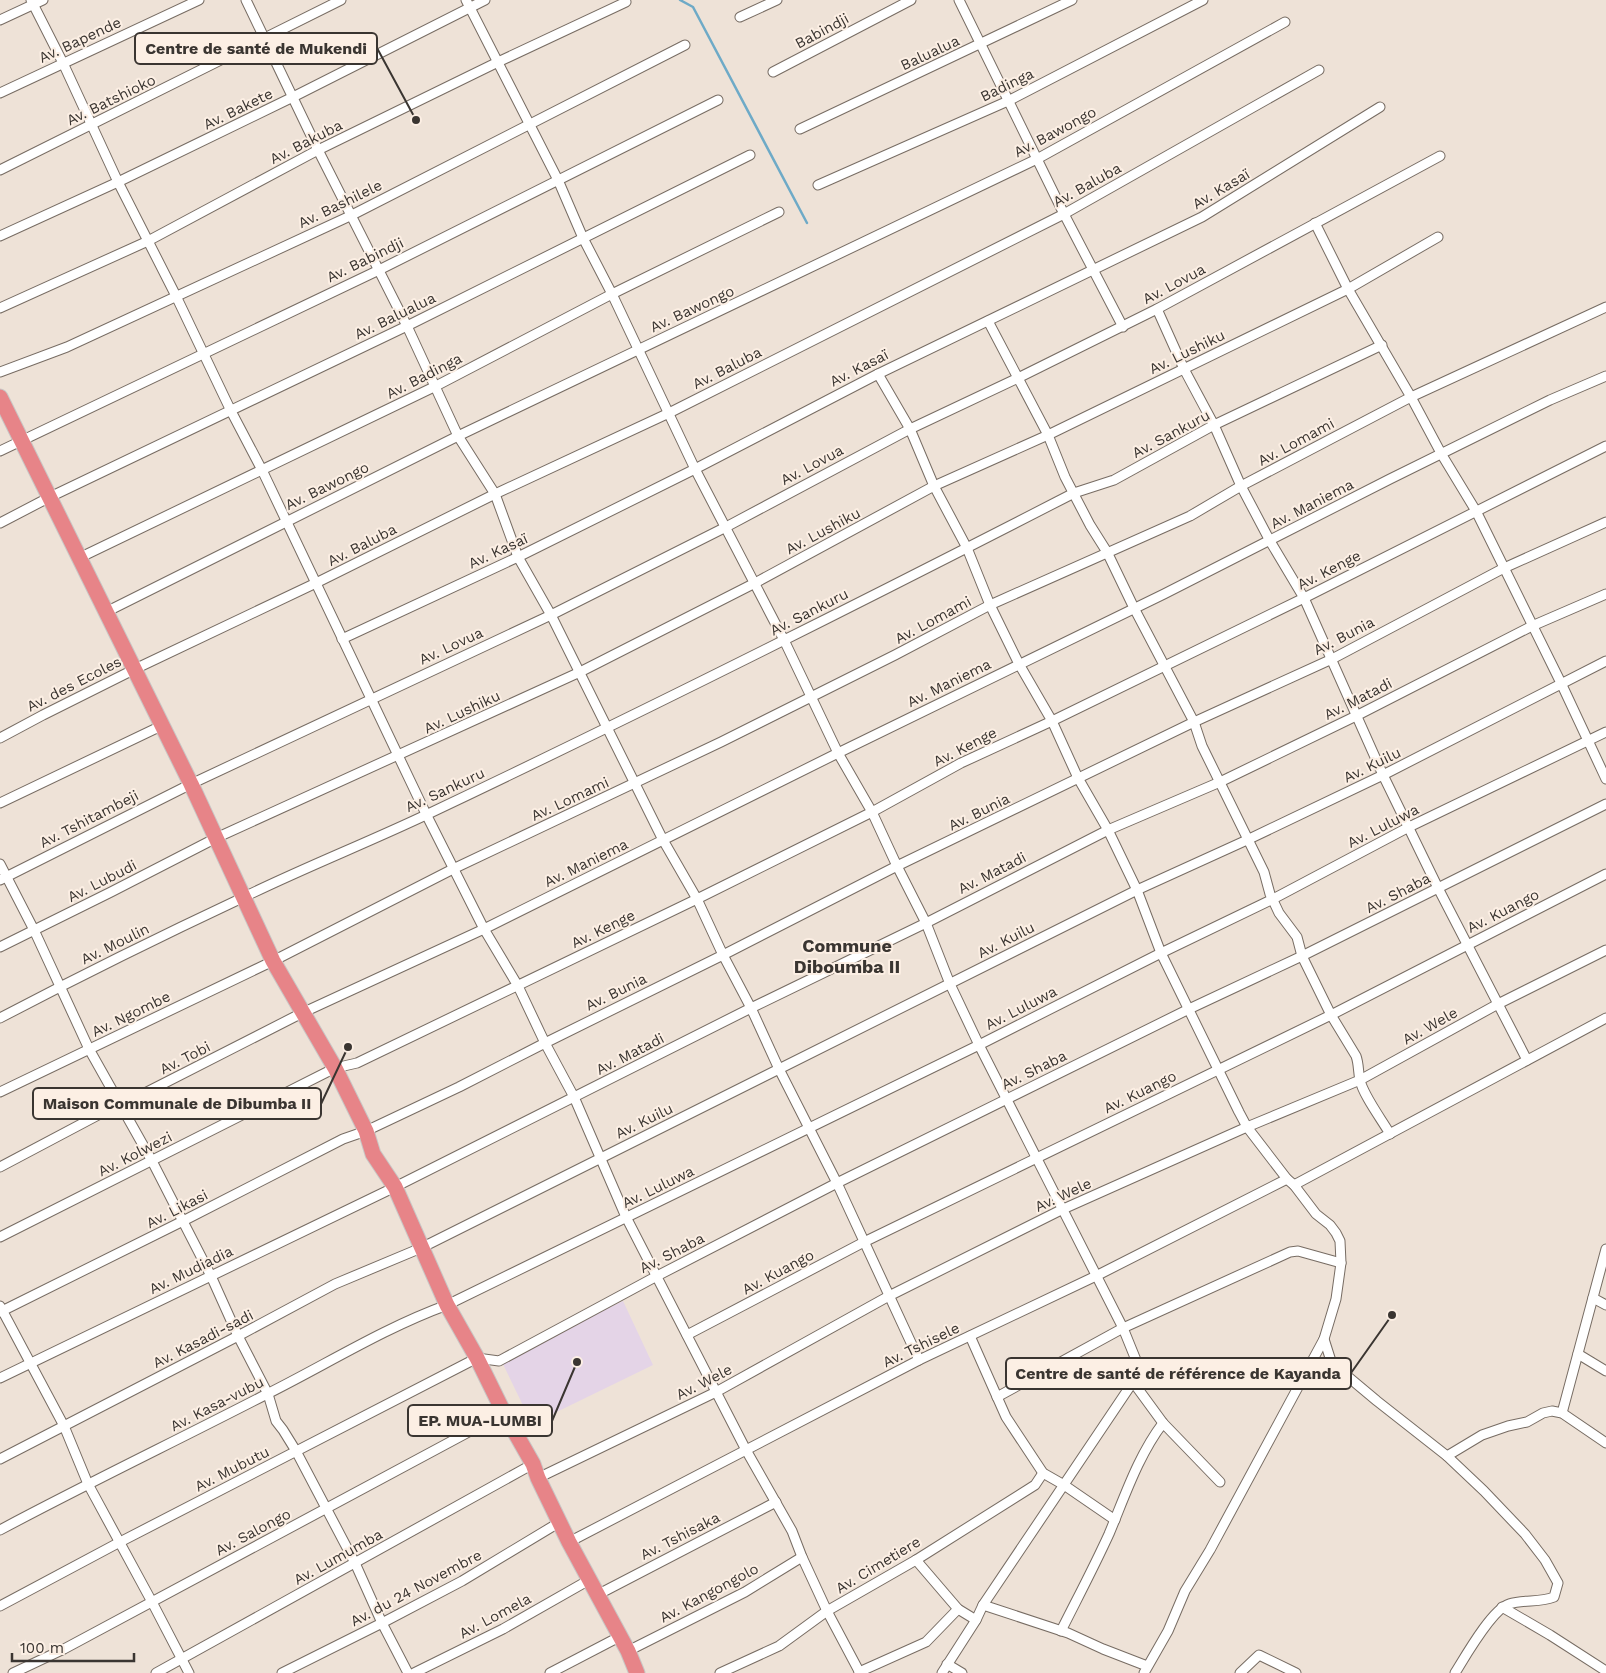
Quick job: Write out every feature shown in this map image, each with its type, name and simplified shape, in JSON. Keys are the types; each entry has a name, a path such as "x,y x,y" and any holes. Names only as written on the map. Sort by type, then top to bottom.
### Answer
{"highway":[{"path":"0,397 191,784 273,961 335,1068 366,1131 373,1154 395,1186 447,1305 536,1471 569,1542 628,1651 637,1673"}],"street":[{"path":"0,20 32,2 43,0"},
{"name":"Av. Bapende","path":"0,93 199,0"},
{"path":"246,0 350,216 407,326 458,436 495,494 518,557 551,615 634,784 697,899 723,955 751,1008 778,1069 837,1183 919,1360"},
{"name":"Av. Batshioko","path":"0,170 341,0"},
{"name":"Av. Bakete","path":"0,236 293,98 468,3 485,0"},
{"path":"740,17 777,0"},
{"name":"Babindji","path":"773,72 911,0"},
{"path":"959,0 1064,214 1123,327"},
{"name":"Balualua","path":"800,129 1072,0"},
{"name":"Badinga","path":"818,185 1008,102 1203,0"},
{"path":"32,2 63,63 118,182 176,296 230,411 262,470 453,869 484,929 518,986 545,1043 574,1097 626,1218 746,1450 792,1532 827,1611 860,1672 926,1642 958,1609"},
{"name":"Av. Bakuba","path":"0,308 148,242 318,150 626,2"},
{"path":"468,3 558,180 583,238 612,294 695,469 784,640 838,753 872,812 926,923 950,984 979,1045 1061,1210 1123,1328 1140,1370 983,1605 976,1620 942,1673"},
{"name":"Av. Bawongo","path":"106,612 458,436 1037,159 1285,22"},
{"name":"Av. Bashilele","path":"0,372 67,348 350,216 685,45"},
{"name":"Av. Baluba","path":"135,669 316,584 495,494 669,413 1064,214 1319,70"},
{"name":"Av. Babindji","path":"0,451 378,270 718,100"},
{"name":"Av. Kasaï","path":"342,639 518,557 695,469 878,374 1202,217 1380,107"},
{"name":"Av. Balualua","path":"0,522 407,326 750,156"},
{"name":"Av. Lovua","path":"191,784 551,615 726,527 910,429 1157,310 1440,156"},
{"name":"Av. Badinga","path":"79,558 436,386 612,294 779,212"},
{"path":"1315,223 1348,289 1476,511 1589,740 1606,779"},
{"name":"Av. Lushiku","path":"216,838 580,672 755,583 934,486 1048,435 1348,289 1438,237"},
{"name":"Av. Lomami","path":"273,961 453,869 634,784 811,697 990,605 1190,516 1241,486 1411,397 1606,307"},
{"path":"1157,310 1241,486 1270,541 1304,598 1383,776 1438,888 1527,1060"},
{"path":"988,321 1048,435 1065,477 1090,525 1107,552 1194,722 1202,746 1264,872 1270,894 1279,913 1297,937 1302,956 1331,1014 1356,1056 1359,1063 1360,1080 1390,1134"},
{"name":"Av. Sankuru","path":"244,897 426,814 607,727 784,640 1074,493 1114,480 1214,426 1382,345"},
{"path":"878,374 910,429 934,486 967,548 990,605 1052,722 1078,778 1108,830 1137,890 1161,952 1247,1126 1316,1214 1330,1225 1336,1233 1341,1246 1342,1263 1336,1299 1324,1339 1210,1550 1185,1590 1168,1631 1146,1669 1061,1631 983,1605"},
{"name":"Av. Maniema","path":"302,1013 484,929 1270,541 1550,400 1606,376"},
{"name":"Av. Kenge","path":"335,1068 357,1063 697,899 872,812 961,763 1052,722 1606,446"},
{"name":"Av. Bunia","path":"366,1131 459,1087 897,866 1194,722 1332,659 1504,568 1606,522"},
{"name":"Av. Matadi","path":"395,1186 751,1008 926,923 1108,830 1220,782 1356,716 1532,626 1606,594"},
{"name":"Av. Kuilu","path":"421,1248 1137,890 1383,776 1606,661"},
{"name":"Av. des Ecoles","path":"0,738 43,714 135,669"},
{"path":"0,803 161,726"},
{"name":"Av. Luluwa","path":"447,1305 979,1045 1161,952 1273,898 1409,827 1606,732"},
{"name":"Av. Tshitambeji","path":"3,878 191,784"},
{"name":"Av. Shaba","path":"477,1358 499,1360 837,1183 1189,1009 1302,956 1606,804"},
{"name":"Av. Lubudi","path":"0,947 216,838"},
{"path":"0,864 3,878 34,930 89,1049 152,1161 211,1276 238,1336 268,1394 276,1421 296,1451 408,1673"},
{"name":"Av. Kuango","path":"687,1335 864,1242 1331,1014 1606,874"},
{"name":"Av. Moulin","path":"0,1018 60,986 244,897"},
{"name":"Av. Wele","path":"536,1471 716,1392 889,1296 1061,1210 1247,1126 1360,1080 1498,1004 1606,950"},
{"name":"Av. Ngombe","path":"0,1092 273,961"},
{"name":"Av. Tobi","path":"0,1167 119,1104 143,1094 302,1013"},
{"name":"Av. Tshisele","path":"569,1542 919,1360 1390,1134 1606,1018"},
{"name":"Av. Kolwezi","path":"0,1237 335,1068"},
{"name":"Av. Likasi","path":"1,1309 183,1221 344,1139 366,1131"},
{"name":"Av. Mudiadia","path":"0,1378 395,1186"},
{"name":"Av. Kasadi-sadi","path":"0,1459 335,1284 421,1248"},
{"path":"1562,1412 1606,1249"},
{"path":"997,1397 1123,1328 1290,1252 1298,1251 1342,1263"},
{"path":"1592,1298 1606,1305"},
{"name":"Av. Kasa-vubu","path":"0,1530 417,1316 447,1305"},
{"path":"1,1309 32,1363 64,1426 88,1484 189,1673"},
{"path":"970,1336 1006,1417 1043,1472 1064,1484 1115,1520"},
{"path":"1324,1339 1334,1365 1448,1456 1484,1491 1525,1534 1545,1560 1558,1583 1554,1597 1548,1600 1523,1602 1502,1607 1484,1629 1455,1673"},
{"path":"1578,1354 1606,1371"},
{"name":"Av. Mubutu","path":"0,1606 477,1358"},
{"path":"1133,1382 1162,1423 1220,1482"},
{"path":"1448,1456 1482,1435 1527,1422 1543,1413 1552,1411 1562,1412 1606,1443"},
{"name":"Av. Salongo","path":"13,1673 64,1649 504,1413"},
{"path":"1061,1631 1115,1520 1136,1470 1153,1436 1162,1423"},
{"name":"Av. Lumumba","path":"156,1673 354,1563 536,1471"},
{"name":"Av. Cimetiere","path":"720,1673 779,1646 827,1611 916,1560 1035,1484 1043,1472"},
{"name":"Av. Tshisaka","path":"597,1595 776,1502"},
{"name":"Av. du 24 Novembre","path":"282,1673 462,1581 560,1522"},
{"name":"Av. Kangongolo","path":"628,1651 745,1592 802,1557"},
{"path":"916,1560 958,1609 976,1620"},
{"name":"Av. Lomela","path":"414,1673 503,1629 589,1580"},
{"path":"1502,1607 1606,1671"},
{"path":"550,1673 620,1637"},
{"path":"1240,1673 1259,1655 1296,1673"},
{"path":"947,1664 962,1673"}],"shaded area":[{"path":"623,1301 653,1365 532,1424 501,1360"}],"waterway":[{"path":"680,0 693,7 807,223"}],"place":[{"name":"Centre de santé de Mukendi","path":"416,120"},
{"name":"Maison Communale de Dibumba II","path":"348,1047"},
{"name":"Centre de santé de référence de Kayanda","path":"1392,1315"},
{"name":"EP. MUA-LUMBI","path":"577,1362"}],"district":[{"name":"Commune Diboumba II","path":"847,955"}]}
